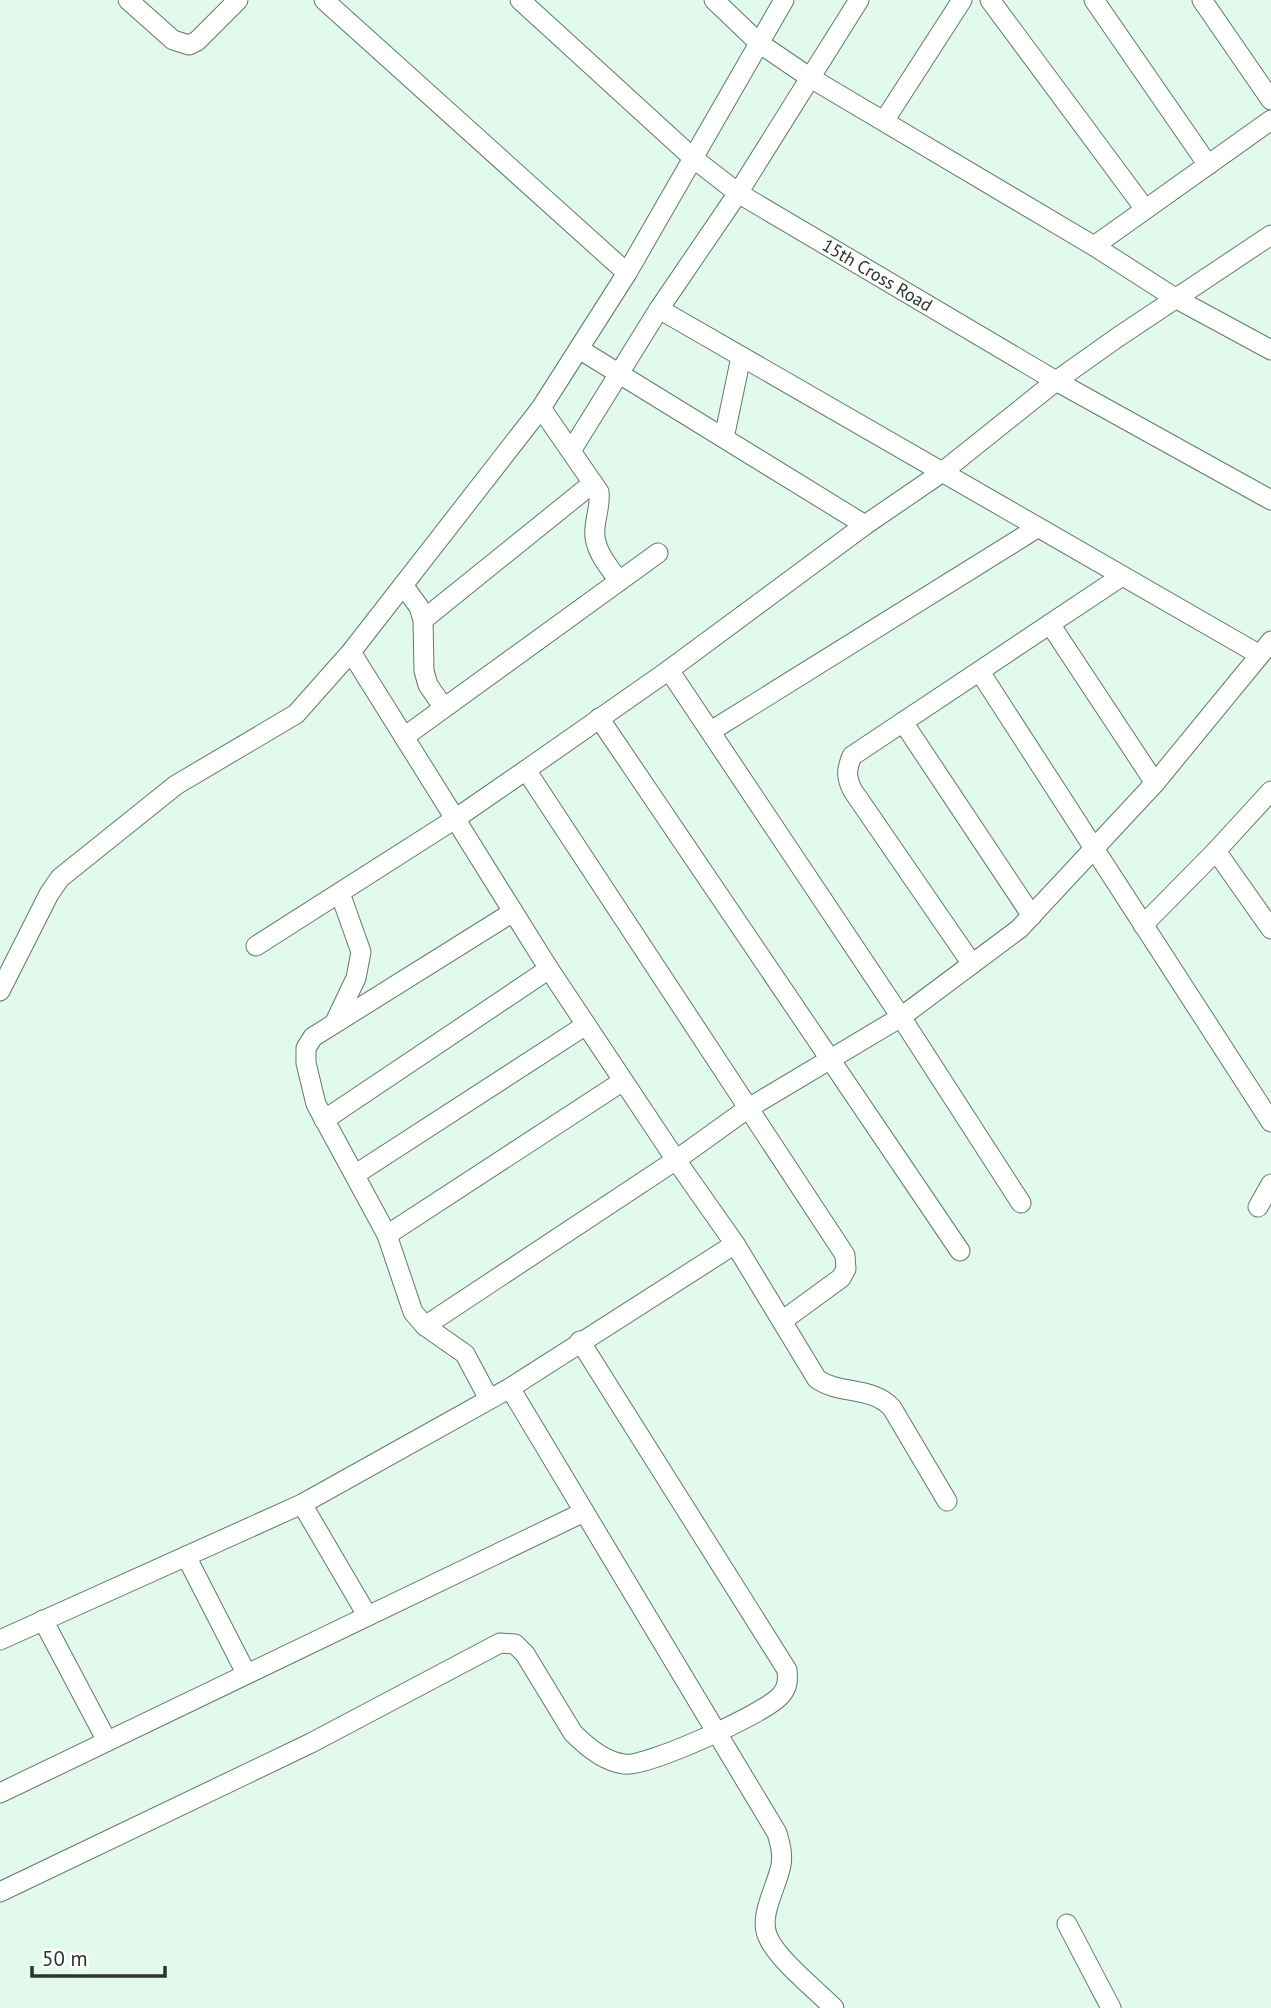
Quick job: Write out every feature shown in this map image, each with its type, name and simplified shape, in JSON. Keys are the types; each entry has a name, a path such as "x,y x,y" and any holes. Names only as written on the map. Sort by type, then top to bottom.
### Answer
{"street":[{"path":"128,0 173,40 189,45 197,41 238,0"},
{"path":"324,0 627,273"},
{"name":"15th Cross Road","path":"520,0 693,158 738,192 1056,381 1271,500"},
{"path":"714,0 759,43 809,77 1094,246 1175,298 1271,350"},
{"path":"0,991 49,894 60,878 176,785 296,714 351,652 541,408 627,273 784,0"},
{"path":"571,451 659,309 738,192 859,0"},
{"path":"884,121 962,0"},
{"path":"990,0 1145,209"},
{"path":"1094,0 1208,165"},
{"path":"1202,0 1271,100"},
{"path":"1094,246 1271,120"},
{"path":"256,946 455,819 669,670 864,525 941,472 1056,381 1271,235"},
{"path":"425,1326 676,1160 747,1109 901,1017 1019,929 1155,783 1266,648 1122,576 659,309"},
{"path":"579,349 864,525"},
{"path":"724,438 741,357"},
{"path":"541,408 599,492 600,505 594,536 598,552 620,582"},
{"path":"423,621 593,483"},
{"path":"711,731 1037,528"},
{"path":"404,737 658,553"},
{"path":"972,964 847,780 847,768 852,756 1122,576"},
{"path":"404,585 419,607 423,621 424,671 428,685 444,708"},
{"path":"1051,624 1155,783"},
{"path":"351,652 549,969 735,1244 817,1379 827,1385 873,1394 885,1400 947,1501"},
{"path":"669,670 901,1017 1021,1203"},
{"path":"980,672 1271,1122"},
{"path":"599,718 960,1251"},
{"path":"903,722 1032,916"},
{"path":"526,770 845,1255 846,1269 841,1278 782,1321"},
{"path":"1143,925 1271,791"},
{"path":"1216,851 1271,929"},
{"path":"335,1023 356,978 361,952 340,892"},
{"path":"489,1399 465,1354 425,1326 413,1312 387,1235 316,1104 306,1063 306,1048 313,1037 513,912"},
{"path":"324,1120 549,969"},
{"path":"356,1174 586,1025"},
{"path":"387,1235 623,1081"},
{"path":"1258,1207 1271,1184"},
{"path":"0,1640 302,1504 510,1388 735,1244"},
{"path":"0,1892 311,1743 500,1643 515,1644 525,1654 573,1733 583,1744 610,1760 624,1764 638,1764 716,1733 770,1704 781,1695 788,1682 787,1670 580,1341"},
{"path":"510,1388 777,1833 782,1849 782,1863 764,1923 766,1935 773,1948 834,2008"},
{"path":"302,1504 367,1615"},
{"path":"0,1793 584,1512"},
{"path":"186,1556 246,1674"},
{"path":"43,1620 107,1741"},
{"path":"1067,1924 1111,2008"}]}
